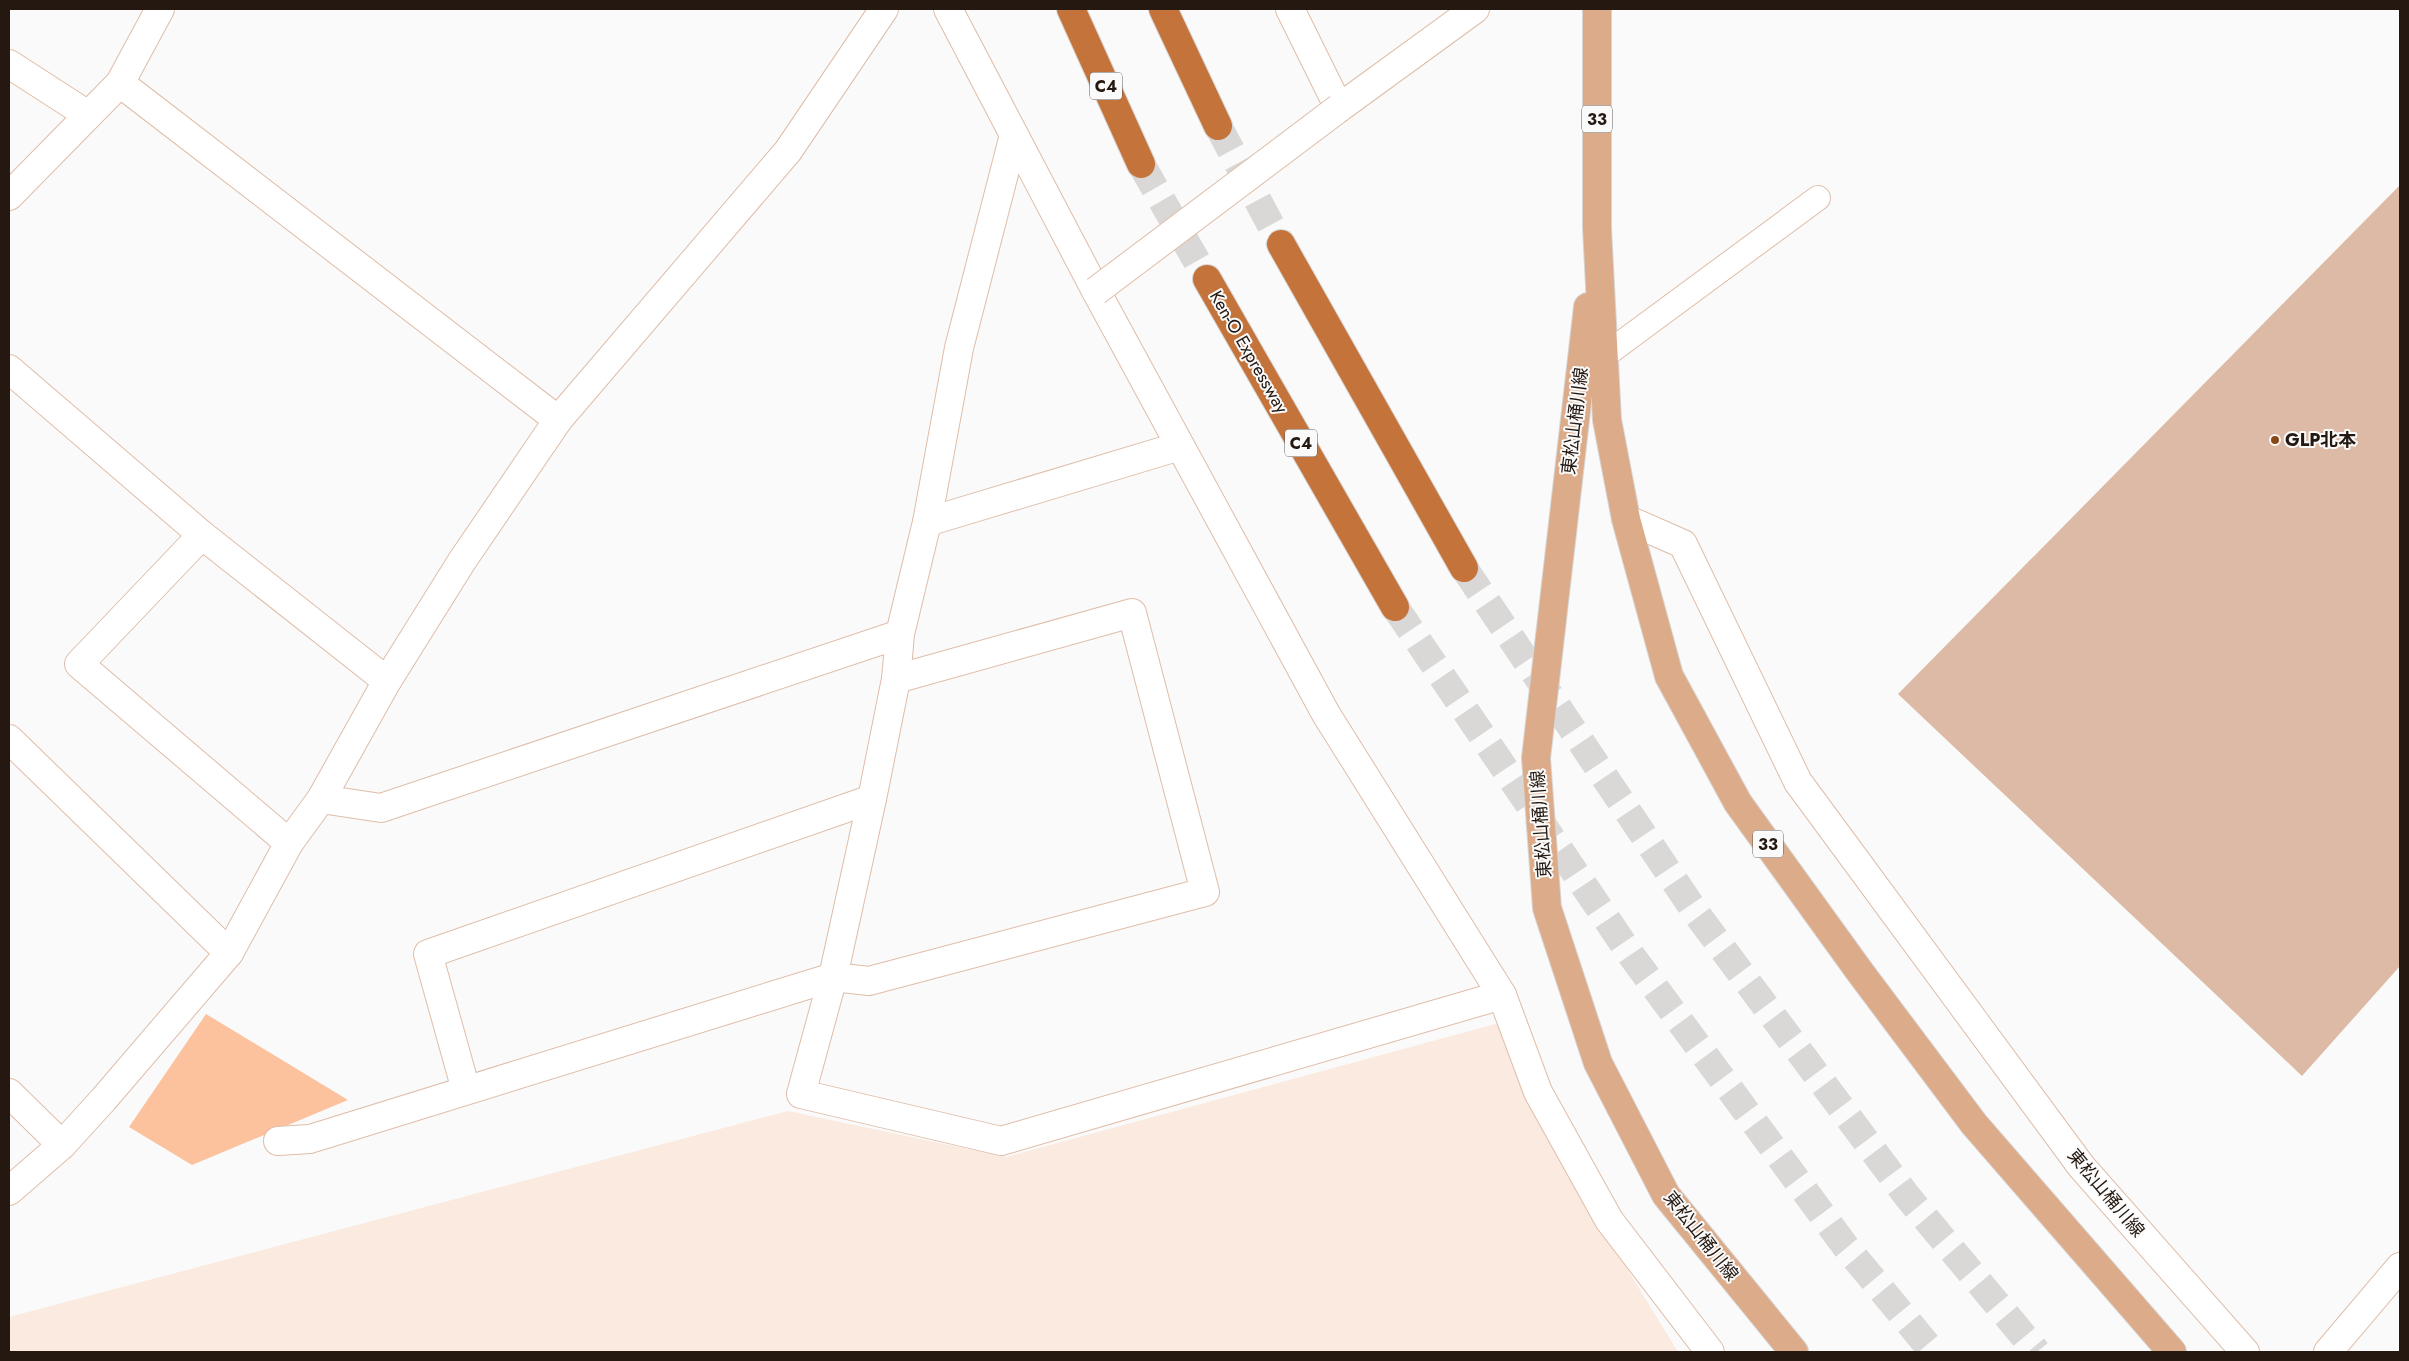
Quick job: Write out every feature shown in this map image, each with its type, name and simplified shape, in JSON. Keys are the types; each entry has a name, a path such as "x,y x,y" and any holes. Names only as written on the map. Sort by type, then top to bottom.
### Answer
{"highway":[{"name":"C4","path":"1071,9 1141,164"},
{"path":"1163,9 1218,126"},
{"path":"1281,244 1464,568"},
{"name":"Ken-O Expressway","path":"1206,279 1395,607"}],"main road":[{"name":"東松山桶川線","path":"1597,9 1597,228 1607,420 1626,519 1669,676 1738,803 1860,972 1974,1124 2172,1352"},
{"name":"東松山桶川線","path":"1597,228 1536,758 1547,908 1598,1063 1666,1196 1794,1352"}],"street":[{"path":"9,196 120,83 160,9"},
{"path":"9,1191 62,1145 229,953 289,843 321,799 387,681 462,561 558,420 788,151 884,9"},
{"path":"948,9 1096,292 1326,714 1502,995 1538,1092 1609,1220 1710,1352"},
{"path":"1290,9 1339,108"},
{"path":"1096,292 1339,108 1475,9"},
{"path":"9,64 88,114"},
{"path":"120,83 558,420"},
{"path":"1014,135 959,348 927,522 900,634 896,679 872,799 833,977 801,1094 1001,1141 1502,995"},
{"path":"14,380 202,536 387,681"},
{"path":"927,522 1180,446"},
{"name":"東松山桶川線","path":"1626,519 1683,544 1798,782 2081,1166 2245,1352"},
{"path":"202,536 79,664 289,843"},
{"path":"278,1141 310,1139 833,977 869,981 1205,892 1132,613 896,679"},
{"path":"321,799 381,808 900,634"},
{"path":"9,739 229,953"},
{"path":"466,1090 428,954 872,799"},
{"path":"9,1093 62,1145"},
{"path":"2328,1352 2400,1267"}],"lane":[{"path":"1604,356 1818,198"}],"shaded area":[{"path":"206,1014 348,1100 192,1165 129,1127"},
{"path":"1510,1020 1571,1177 1678,1352 9,1352 9,1317 788,1111 1006,1157"}],"building":[{"name":"GLP北本","path":"2400,185 2400,966 2302,1076 1898,694"}],"tunnel":[{"path":"1218,126 1281,244"},
{"path":"1141,164 1207,279"},
{"path":"1464,568 1696,913 1907,1196 2037,1352"},
{"path":"1395,607 1631,955 1846,1247 1933,1352"}],"place":[{"name":"GLP北本","path":"2275,440"}]}
